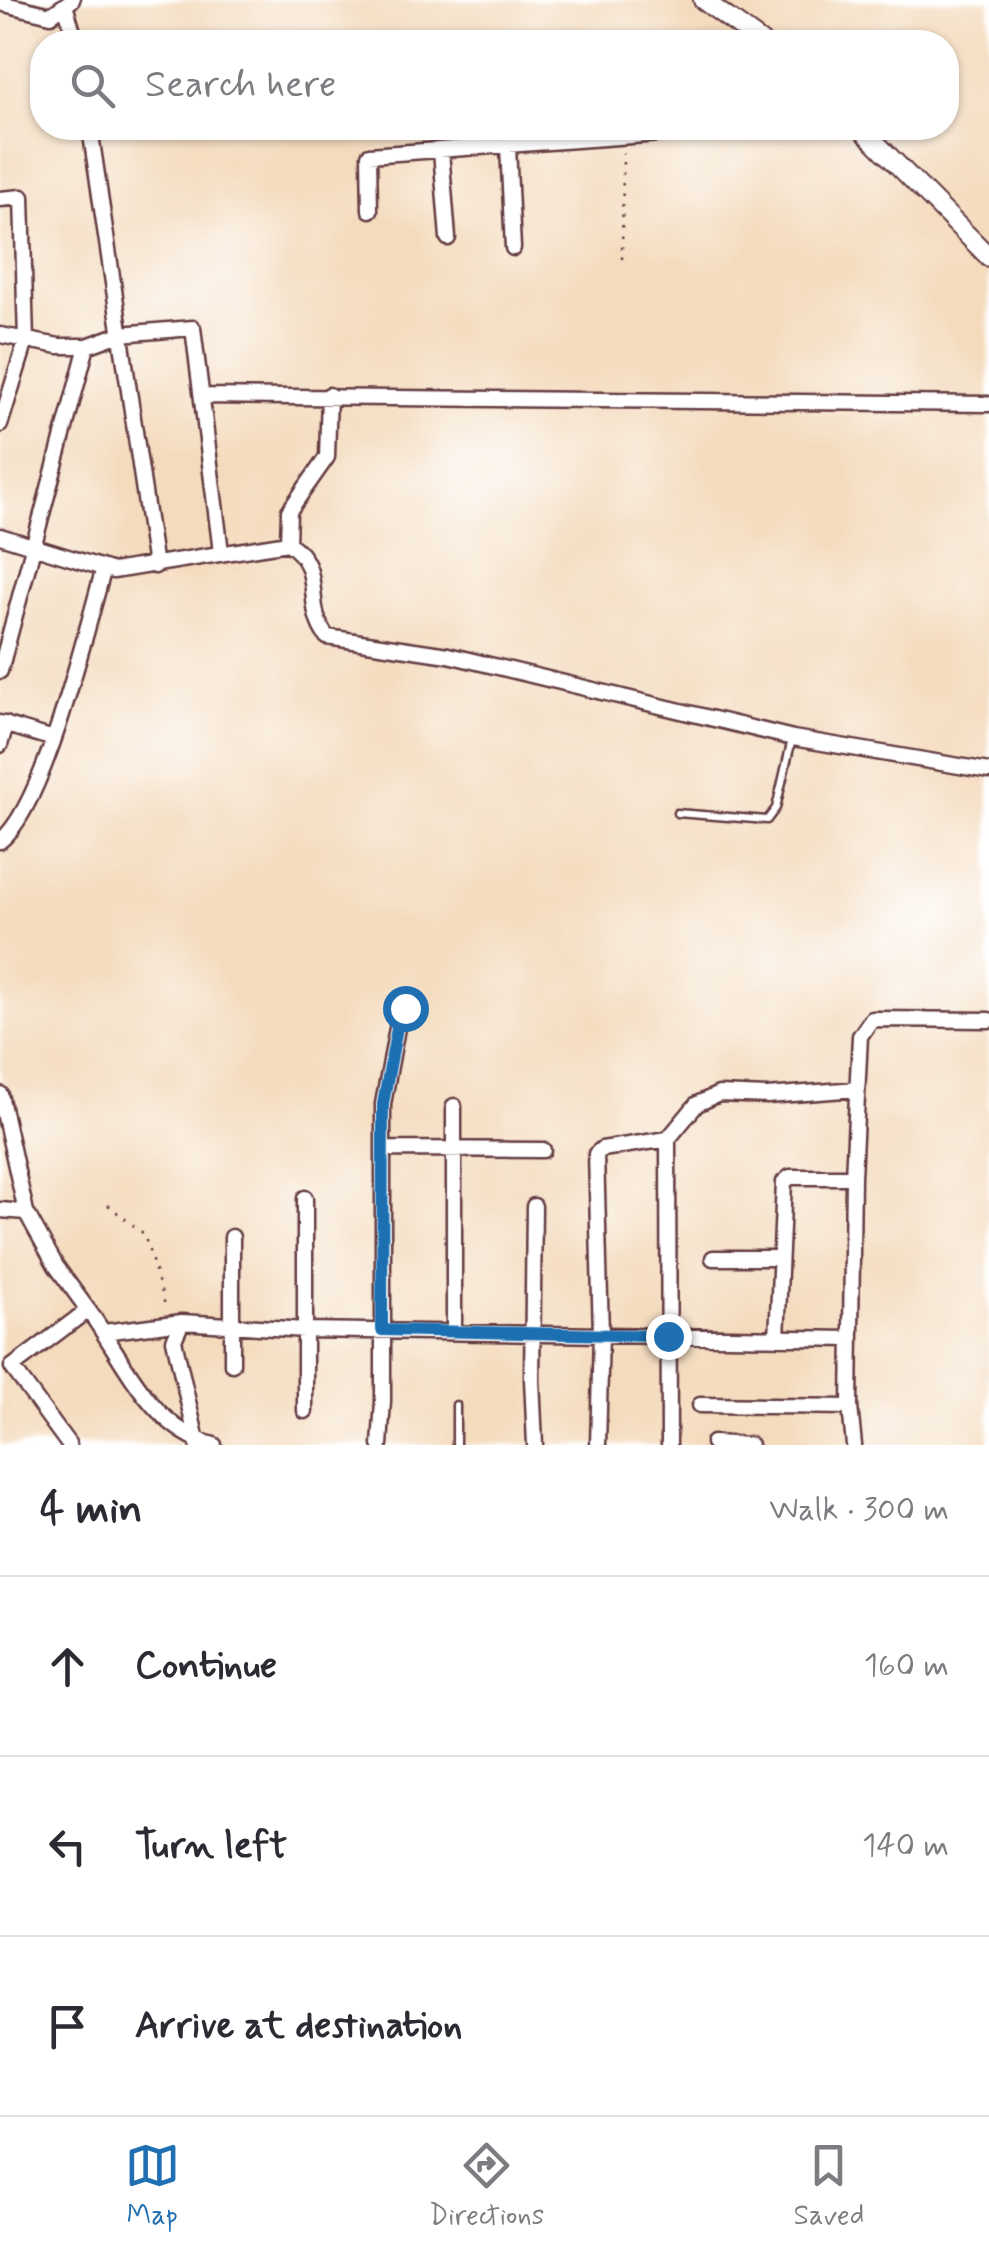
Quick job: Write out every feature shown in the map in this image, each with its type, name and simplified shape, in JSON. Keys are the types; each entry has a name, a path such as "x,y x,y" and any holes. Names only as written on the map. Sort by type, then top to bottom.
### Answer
{"street":[{"path":"704,0 744,30"},
{"path":"0,4 51,14 68,2 74,30"},
{"path":"92,140 155,566"},
{"path":"370,210 370,155 581,140"},
{"path":"873,140 989,257"},
{"path":"508,147 513,248"},
{"path":"441,151 448,238"},
{"path":"0,199 22,197 26,341 0,425"},
{"path":"0,335 59,346 87,346 120,334 193,328 221,552"},
{"path":"0,671 87,346"},
{"path":"288,543 289,512 329,450 329,395"},
{"path":"203,396 989,404"},
{"path":"0,536 113,571 288,543 298,550 312,572 316,622 327,637 448,655 793,738 989,771"},
{"path":"0,841 24,814 54,739 104,568"},
{"path":"0,745 3,724 54,739"},
{"path":"380,1445 383,1104 400,1012 420,1008"},
{"path":"854,1445 850,1339 860,1036 872,1019 989,1020"},
{"path":"669,1445 668,1139 697,1104 719,1094 767,1096 857,1089"},
{"path":"0,1094 4,1134 26,1212 56,1266 150,1402 196,1443 214,1445"},
{"path":"454,1106 454,1331"},
{"path":"598,1445 601,1334 596,1154 602,1149 668,1139"},
{"path":"383,1149 543,1150"},
{"path":"777,1338 784,1182 790,1176 853,1178"},
{"path":"305,1198 305,1411"},
{"path":"534,1206 535,1445"},
{"path":"0,1210 26,1212"},
{"path":"232,1237 232,1364"},
{"path":"714,1258 780,1258"},
{"path":"69,1445 6,1371 88,1310"},
{"path":"104,1332 176,1323 305,1330 850,1339"},
{"path":"176,1323 174,1340 196,1443"},
{"path":"700,1404 850,1407"},
{"path":"713,1442 750,1445"}],"lane":[{"path":"677,813 767,820 776,808 793,738"},
{"path":"456,1405 456,1445"}],"path":[{"path":"622,259 623,140"},
{"path":"108,1205 144,1234 176,1323"}],"route":[{"path":"405,1008 400,1012 383,1104 382,1330 668,1336"}]}
